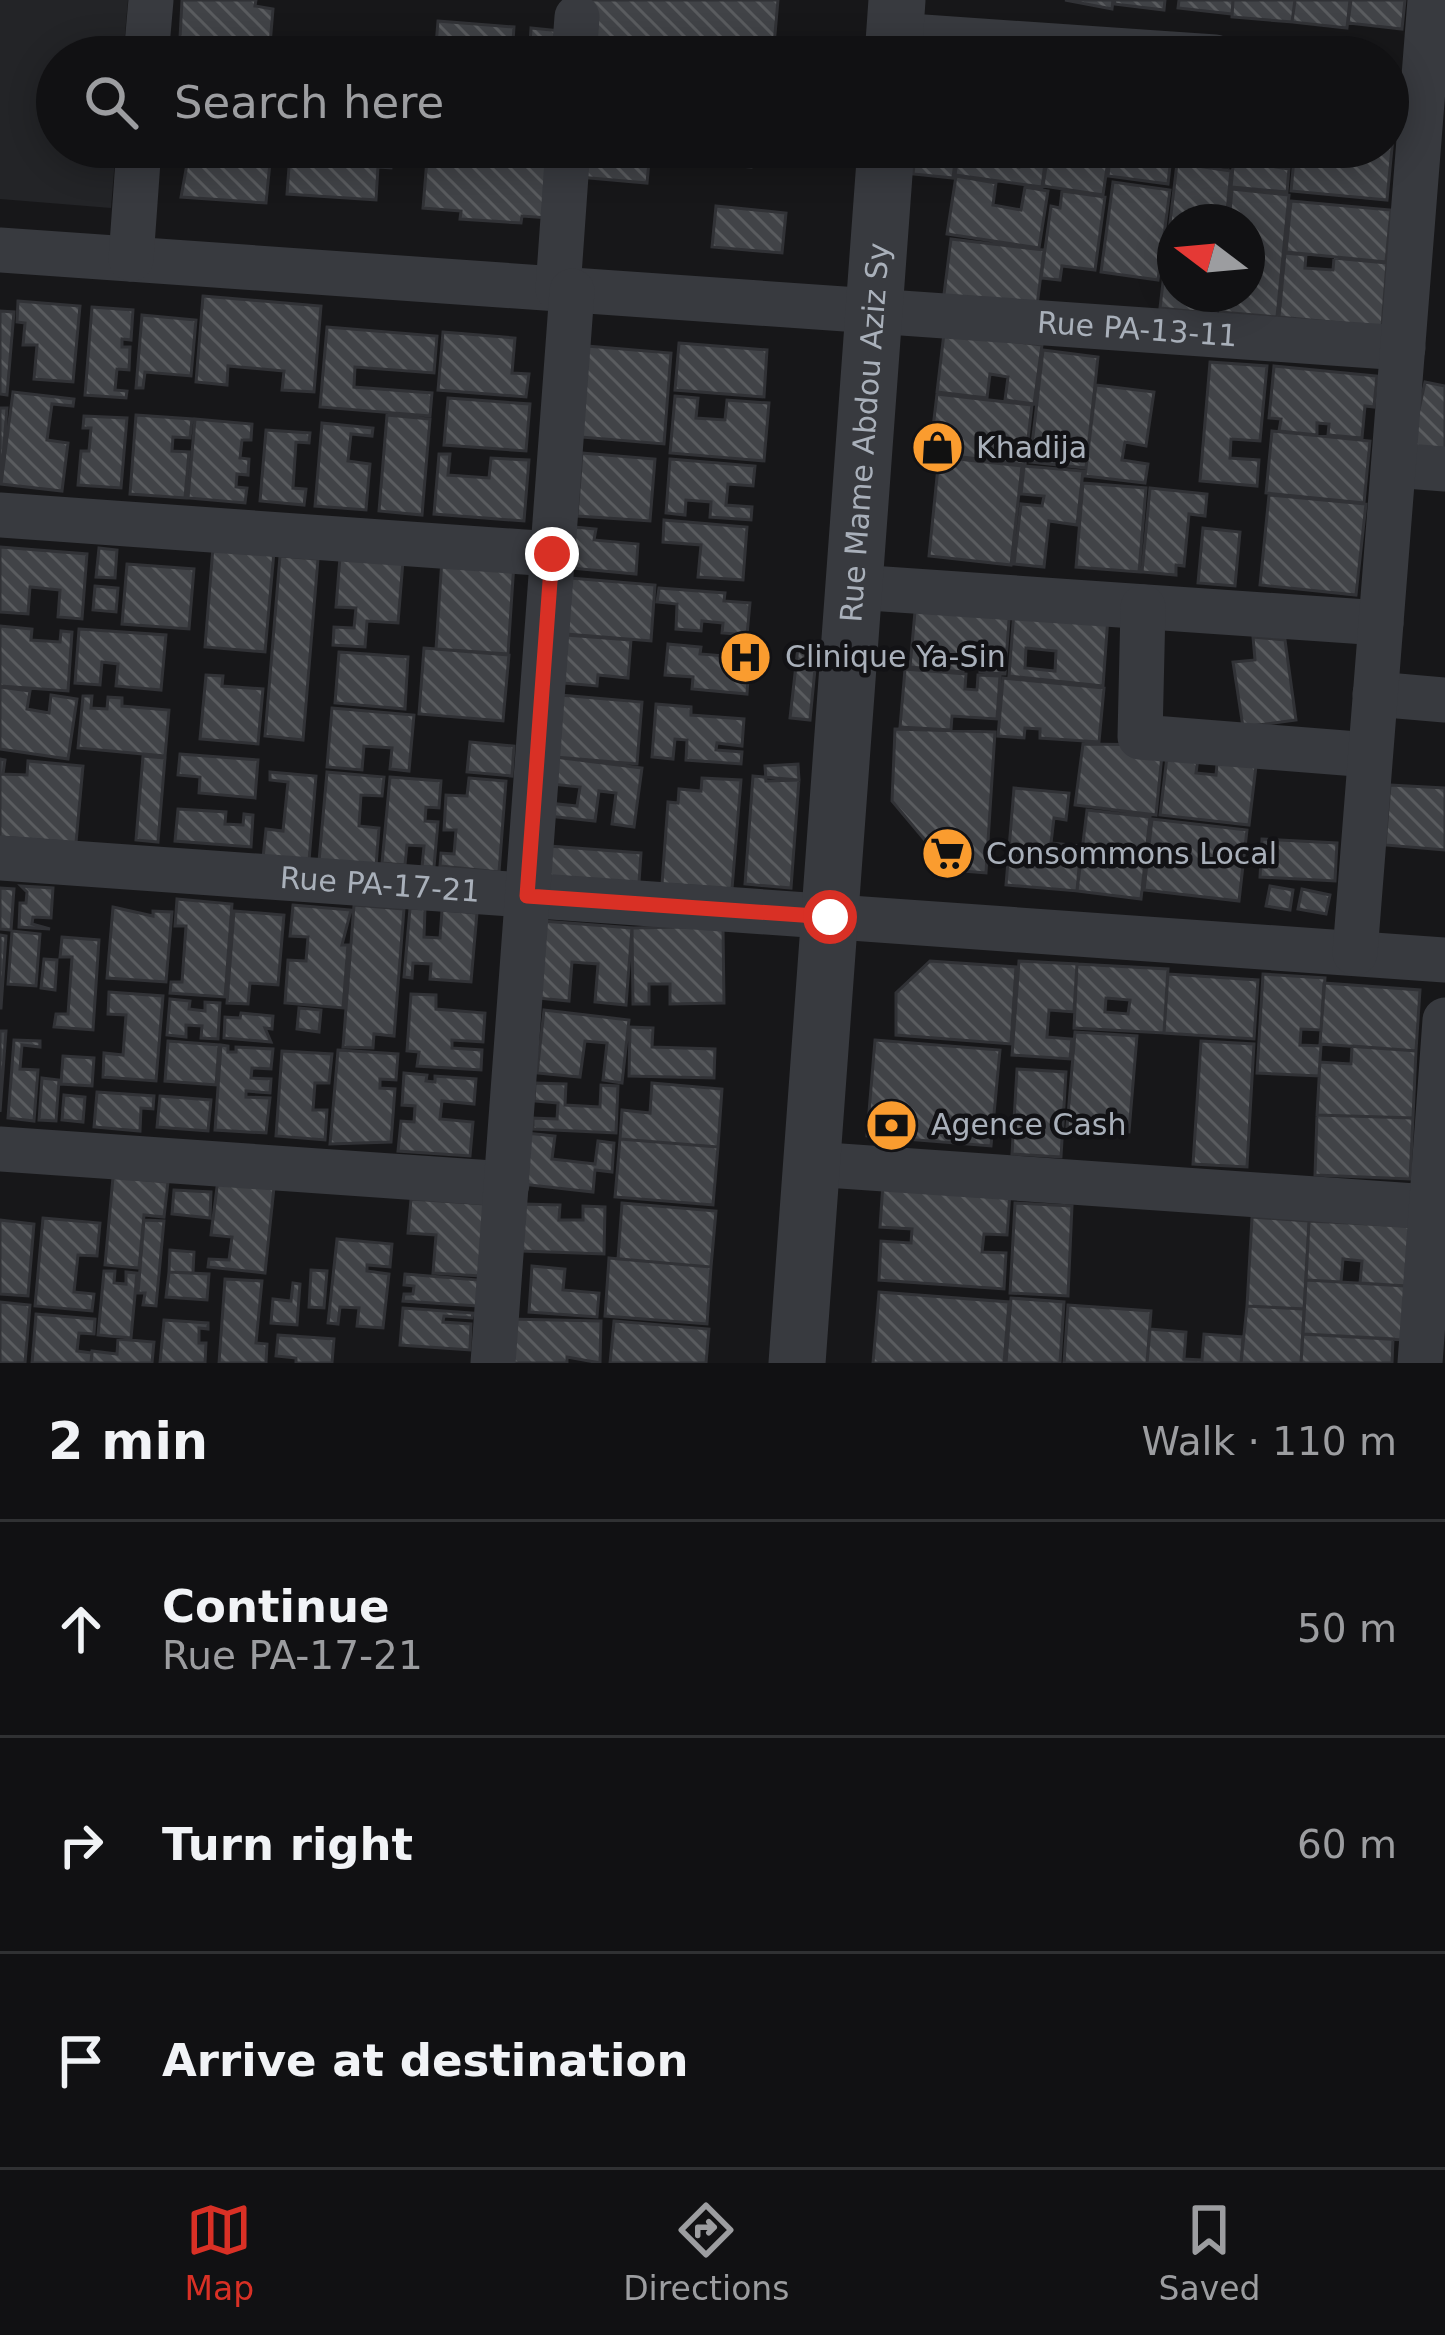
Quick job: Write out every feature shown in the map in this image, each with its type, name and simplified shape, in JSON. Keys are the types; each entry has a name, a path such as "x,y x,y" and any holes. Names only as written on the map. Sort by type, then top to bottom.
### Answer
{"street":[{"path":"148,36 151,0"},
{"path":"1409,61 1430,0"},
{"path":"895,31 957,36"},
{"path":"130,260 137,168"},
{"path":"494,1363 552,554 568,168"},
{"name":"Rue Mame Abdou Aziz Sy","path":"797,1363 884,168"},
{"path":"1354,953 1403,349 1405,168"},
{"name":"Rue PA-13-11","path":"0,250 1403,349"},
{"path":"1394,465 1445,469"},
{"path":"0,515 552,554"},
{"path":"855,587 1381,623"},
{"path":"1143,607 1140,737 1370,754"},
{"path":"1375,694 1445,700"},
{"name":"Rue PA-17-21","path":"0,859 1445,960"},
{"path":"1420,1363 1438,1208 1445,1020"},
{"path":"0,1149 507,1184"},
{"path":"812,1164 1438,1208"}],"shaded area":[{"path":"0,0 128,0 125,36 36,36 36,168 114,168 111,208 0,199"}],"building":[{"path":"182,0 256,0 255,6 273,9 271,36 180,36"},
{"path":"575,0 778,0 775,36 581,36"},
{"path":"1065,0 1113,0 1112,9"},
{"path":"1115,0 1165,0 1164,10 1114,4"},
{"path":"1179,0 1233,0 1232,14 1178,8"},
{"path":"1233,0 1295,0 1292,22 1232,17"},
{"path":"1295,0 1350,0 1347,28 1292,22"},
{"path":"1351,0 1405,0 1402,29 1348,23"},
{"path":"438,21 514,27 513,36 437,36"},
{"path":"531,28 562,31 562,36 530,36"},
{"path":"186,168 270,168 266,203 181,197"},
{"path":"289,168 378,168 376,200 287,194"},
{"path":"426,168 552,168 548,218 522,216 521,223 460,219 461,211 423,208"},
{"path":"576,168 648,168 647,183 579,177"},
{"path":"914,168 954,168 953,178 913,174"},
{"path":"956,168 1044,168 1042,187 955,175"},
{"path":"1046,168 1107,168 1103,195 1043,186"},
{"path":"1109,168 1170,168 1168,184 1108,176"},
{"path":"1176,168 1231,171 1228,204 1172,204"},
{"path":"1233,168 1289,169 1287,192 1231,187"},
{"path":"1293,168 1390,168 1387,200 1291,191"},
{"path":"956,176 996,183 993,205 1021,210 1025,187 1048,191 1039,248 947,234"},
{"path":"1113,182 1170,190 1168,204 1157,204 1157,280 1101,272"},
{"path":"1232,189 1289,195 1277,317 1220,312 1265,312 1265,204 1231,204"},
{"path":"1062,191 1105,197 1095,270 1062,266 1060,280 1041,278 1051,206 1060,208"},
{"path":"1291,201 1391,210 1386,262 1286,252"},
{"path":"716,206 786,213 782,253 712,247"},
{"path":"951,239 1044,250 1036,314 943,302"},
{"path":"1285,253 1306,255 1305,268 1333,270 1334,258 1387,263 1382,327 1279,317"},
{"path":"203,296 321,306 314,392 282,390 284,371 228,366 227,385 196,382"},
{"path":"18,301 80,306 73,382 34,379 37,345 23,345 25,323 17,322"},
{"path":"92,307 133,310 131,340 122,339 122,347 130,347 129,370 117,369 115,390 127,391 126,398 85,395"},
{"path":"0,311 14,312 7,395 0,394"},
{"path":"142,315 196,320 191,376 145,372 143,388 136,388"},
{"path":"327,327 437,336 434,373 355,367 354,387 432,393 430,416 320,407"},
{"path":"443,332 515,338 512,373 529,374 526,397 438,390"},
{"path":"944,333 1042,345 1034,404 1005,400 1008,377 990,374 987,398 937,392"},
{"path":"679,343 767,350 764,397 675,390"},
{"path":"587,346 671,353 664,444 580,437"},
{"path":"1043,350 1098,357 1086,468 1030,462"},
{"path":"1210,362 1267,366 1260,441 1231,439 1230,458 1259,460 1257,486 1200,481"},
{"path":"1274,366 1377,376 1374,407 1365,406 1362,438 1328,435 1329,424 1317,423 1317,435 1279,431 1281,419 1269,418"},
{"path":"1425,382 1445,386 1445,455 1411,447"},
{"path":"1096,385 1154,392 1146,446 1125,442 1122,460 1148,464 1145,483 1085,476"},
{"path":"13,392 74,399 73,406 52,404 47,440 68,443 62,491 1,484"},
{"path":"937,394 1032,405 1025,465 930,453"},
{"path":"675,396 698,398 696,418 725,420 727,400 769,403 764,461 670,453"},
{"path":"448,398 530,404 526,451 444,445"},
{"path":"0,408 7,408 1,481 0,481"},
{"path":"136,415 192,419 190,438 173,437 172,451 189,452 185,498 130,494"},
{"path":"387,415 430,419 422,515 379,511"},
{"path":"84,416 127,418 121,488 78,485 81,451 89,451 91,428 83,428"},
{"path":"195,419 252,424 251,440 242,440 240,458 249,459 248,475 237,474 236,487 247,488 245,503 188,498"},
{"path":"322,423 373,428 372,436 351,434 348,461 370,464 366,510 315,506"},
{"path":"266,430 310,433 309,443 296,442 293,488 306,489 304,505 260,501"},
{"path":"1272,431 1370,441 1364,503 1266,493"},
{"path":"582,453 655,459 650,521 577,516"},
{"path":"439,454 450,454 448,475 489,478 491,458 529,460 524,521 434,514"},
{"path":"939,457 1022,466 1011,565 929,556"},
{"path":"670,459 755,466 753,486 728,484 726,505 752,507 751,520 710,517 711,502 686,500 685,515 666,513"},
{"path":"1024,466 1083,471 1077,525 1049,521 1044,567 1014,564 1021,504 1042,506 1044,496 1021,494"},
{"path":"1083,483 1146,488 1139,572 1076,567"},
{"path":"1150,488 1207,494 1205,516 1189,514 1184,566 1176,565 1176,575 1142,572"},
{"path":"1269,495 1366,504 1356,595 1260,585"},
{"path":"664,520 747,527 743,580 698,577 701,545 663,542"},
{"path":"574,527 596,529 594,540 638,544 636,574 570,568"},
{"path":"1203,528 1240,532 1235,586 1198,583"},
{"path":"0,547 87,554 82,619 58,617 60,590 30,587 28,614 0,612"},
{"path":"213,547 274,552 265,652 205,647"},
{"path":"99,548 117,550 115,578 96,577"},
{"path":"280,556 318,559 303,740 265,736"},
{"path":"340,557 403,561 398,623 367,621 365,647 333,645 334,627 354,628 356,608 336,607"},
{"path":"442,558 514,563 508,654 436,649"},
{"path":"127,564 194,569 189,629 122,624"},
{"path":"570,578 655,585 651,641 566,634"},
{"path":"95,586 118,588 116,612 93,610"},
{"path":"659,588 725,593 724,601 750,603 747,635 722,633 723,623 702,621 701,631 676,629 677,604 657,602"},
{"path":"916,600 1010,607 1005,674 980,672 982,652 965,650 963,672 910,667"},
{"path":"1014,610 1108,617 1103,686 1009,676","holes":["1026,648 1056,651 1055,671 1025,668"]},
{"path":"0,626 32,629 31,640 60,642 61,631 72,632 68,691 0,686"},
{"path":"79,629 166,635 161,690 116,686 118,664 102,662 100,685 75,683"},
{"path":"566,635 631,640 628,678 598,675 597,686 562,683"},
{"path":"1253,637 1285,640 1296,720 1243,727 1233,662 1255,660"},
{"path":"668,644 701,647 700,654 737,657 738,650 750,651 747,694 692,689 693,677 665,675"},
{"path":"798,647 817,649 810,720 790,718"},
{"path":"424,648 509,655 503,721 419,714"},
{"path":"339,652 408,657 405,709 335,703"},
{"path":"905,669 966,674 965,689 977,690 978,675 1000,676 997,719 952,716 951,730 900,727"},
{"path":"206,675 223,676 222,686 263,689 258,744 200,739"},
{"path":"1003,678 1104,688 1099,742 1040,738 1040,729 1025,728 1024,738 998,736"},
{"path":"0,687 30,691 27,709 49,713 51,695 77,699 68,759 0,749"},
{"path":"560,695 642,702 637,764 555,757"},
{"path":"83,696 92,696 91,708 107,709 108,697 122,698 122,706 169,710 165,756 78,748"},
{"path":"656,704 691,707 691,715 744,719 742,746 717,743 716,750 742,752 741,764 686,760 687,740 675,739 673,759 652,757"},
{"path":"332,708 414,715 409,771 390,769 392,748 364,746 362,770 327,767"},
{"path":"895,729 995,732 986,873 950,870 892,801"},
{"path":"470,742 514,746 512,776 467,772"},
{"path":"1083,744 1163,745 1156,815 1075,805"},
{"path":"1168,748 1199,751 1196,773 1216,775 1218,753 1257,758 1249,825 1160,815"},
{"path":"180,754 258,760 255,798 199,793 200,777 178,775"},
{"path":"143,756 165,758 158,842 136,840"},
{"path":"555,757 642,768 634,827 612,824 616,793 599,791 595,821 547,816 548,803 577,806 580,787 551,784"},
{"path":"0,759 5,760 3,774 27,775 28,761 83,766 76,843 0,837"},
{"path":"798,764 799,780 766,781 765,766"},
{"path":"270,772 316,776 309,861 263,858 266,829 283,831 288,782 270,780"},
{"path":"327,772 384,777 382,796 361,795 359,826 379,828 376,866 319,861"},
{"path":"753,776 799,780 791,888 745,884"},
{"path":"390,777 441,781 439,808 426,807 425,821 438,822 434,867 422,867 424,846 407,845 405,865 382,863"},
{"path":"469,778 506,781 499,872 440,866 441,853 454,854 456,830 444,830 446,795 467,796"},
{"path":"702,778 741,780 732,889 662,884 668,802 678,803 679,789 701,791"},
{"path":"1390,785 1445,788 1445,850 1385,845"},
{"path":"1014,788 1069,793 1066,820 1054,818 1051,843 1081,846 1077,891 1006,885"},
{"path":"178,809 226,812 225,824 243,825 244,814 253,815 251,847 175,841"},
{"path":"1087,810 1150,817 1141,899 1077,891"},
{"path":"1152,819 1247,830 1239,901 1144,890"},
{"path":"1262,839 1337,843 1335,881 1260,877"},
{"path":"549,846 641,853 639,883 547,876"},
{"path":"21,886 53,888 51,918 33,917 32,924 50,929 19,927 20,903 26,903 27,892"},
{"path":"1270,886 1293,890 1290,910 1266,906"},
{"path":"0,888 14,889 11,930 0,929"},
{"path":"1302,889 1330,895 1326,914 1298,909"},
{"path":"177,899 232,904 225,997 170,993 171,982 182,982 186,926 175,926"},
{"path":"293,905 351,910 342,945 348,945 343,1008 285,1003 288,960 306,961 308,937 290,936"},
{"path":"354,905 404,909 394,1036 374,1034 373,1048 343,1047"},
{"path":"113,907 153,916 153,911 172,912 166,982 107,978"},
{"path":"410,908 425,909 424,937 440,938 442,910 477,913 471,982 430,979 431,964 413,963 412,978 404,977"},
{"path":"234,911 284,915 278,985 250,983 248,1004 227,1003"},
{"path":"543,921 632,928 626,1005 595,1002 598,964 572,962 569,1001 537,998"},
{"path":"723,926 724,1003 670,1004 670,984 649,984 649,1004 633,1004 632,928"},
{"path":"12,931 40,934 36,986 8,984"},
{"path":"0,935 6,936 1,1008 0,1008"},
{"path":"62,937 99,940 93,1030 54,1027 56,1014 68,1014 72,957 60,957"},
{"path":"44,959 57,960 55,990 41,988"},
{"path":"930,961 1016,967 1011,1044 896,1035 896,993"},
{"path":"1019,961 1077,964 1074,1012 1049,1010 1047,1037 1072,1039 1070,1059 1012,1055"},
{"path":"1077,964 1168,969 1164,1033 1074,1028","holes":["1106,998 1130,1000 1128,1014 1105,1012"]},
{"path":"1168,974 1258,980 1254,1039 1164,1033"},
{"path":"1263,974 1325,978 1321,1030 1301,1029 1300,1045 1321,1046 1319,1076 1257,1073"},
{"path":"1324,983 1420,990 1416,1051 1320,1044"},
{"path":"109,992 163,996 156,1081 103,1077 104,1053 123,1055 126,1015 108,1014"},
{"path":"411,994 436,995 436,1009 485,1013 483,1042 452,1040 452,1048 482,1050 481,1070 417,1066 419,1052 407,1051"},
{"path":"170,999 190,1001 189,1009 205,1011 205,1002 220,1003 218,1039 201,1038 202,1026 186,1025 186,1037 167,1035"},
{"path":"299,1008 321,1010 319,1032 297,1029"},
{"path":"544,1010 629,1020 622,1083 603,1080 607,1043 585,1041 580,1077 537,1073"},
{"path":"241,1013 273,1016 272,1029 265,1028 271,1042 224,1038 225,1017 240,1018"},
{"path":"630,1027 653,1028 652,1047 715,1049 714,1078 629,1076"},
{"path":"0,1031 6,1031 0,1112"},
{"path":"1075,1032 1137,1036 1129,1132 1067,1127"},
{"path":"14,1040 40,1041 40,1047 22,1045 20,1069 38,1070 34,1121 8,1118"},
{"path":"875,1040 1000,1050 991,1146 867,1136"},
{"path":"168,1041 219,1045 216,1085 165,1081"},
{"path":"1201,1041 1254,1044 1247,1167 1193,1164"},
{"path":"221,1045 228,1046 228,1052 236,1052 236,1047 273,1049 271,1069 252,1068 251,1078 271,1079 270,1093 246,1091 246,1097 270,1098 266,1133 215,1130"},
{"path":"1352,1046 1416,1051 1413,1118 1317,1115 1320,1062 1351,1064"},
{"path":"338,1050 398,1054 396,1080 380,1079 380,1088 395,1089 391,1142 330,1144"},
{"path":"282,1051 332,1054 329,1083 315,1083 313,1110 327,1110 325,1140 276,1136"},
{"path":"63,1056 94,1058 92,1086 61,1084"},
{"path":"1017,1069 1066,1072 1061,1157 1012,1154"},
{"path":"404,1073 427,1075 426,1081 435,1082 435,1076 476,1079 474,1104 442,1101 440,1119 473,1122 470,1156 398,1151 401,1121 414,1122 415,1106 402,1105"},
{"path":"42,1078 59,1080 56,1121 39,1120"},
{"path":"535,1083 566,1084 565,1105 600,1107 601,1085 618,1086 616,1133 533,1129 533,1118 557,1119 558,1103 534,1101"},
{"path":"652,1083 722,1089 718,1147 620,1139 622,1110 650,1113"},
{"path":"97,1092 154,1096 153,1109 141,1108 140,1131 94,1127"},
{"path":"64,1095 85,1097 83,1122 62,1120"},
{"path":"160,1096 211,1100 208,1131 157,1127"},
{"path":"1317,1115 1413,1118 1410,1179 1315,1175"},
{"path":"526,1133 555,1136 552,1159 595,1164 598,1141 614,1143 612,1172 595,1170 593,1192 521,1184"},
{"path":"620,1139 718,1147 713,1205 615,1197"},
{"path":"219,1171 275,1178 265,1273 208,1267 209,1259 229,1260 232,1237 211,1235"},
{"path":"113,1177 168,1182 164,1217 144,1215 139,1268 105,1265"},
{"path":"883,1183 1010,1192 1007,1235 984,1234 982,1252 1006,1253 1004,1289 879,1280 881,1241 911,1243 912,1229 880,1227"},
{"path":"174,1190 211,1192 210,1218 172,1214"},
{"path":"411,1199 486,1204 480,1276 433,1273 436,1235 408,1233"},
{"path":"622,1203 716,1211 711,1267 618,1259"},
{"path":"1015,1203 1072,1206 1068,1296 1010,1293"},
{"path":"523,1204 560,1205 559,1220 583,1220 583,1206 605,1207 604,1254 522,1251"},
{"path":"1252,1217 1309,1221 1304,1309 1247,1306"},
{"path":"43,1218 100,1223 97,1256 78,1255 74,1292 94,1294 92,1311 35,1306"},
{"path":"0,1220 34,1224 28,1296 0,1294"},
{"path":"144,1220 164,1221 156,1306 143,1305 145,1293 138,1293"},
{"path":"1309,1221 1410,1226 1406,1286 1360,1283 1362,1261 1343,1259 1341,1282 1306,1280"},
{"path":"337,1239 392,1244 390,1267 367,1265 367,1271 389,1274 383,1328 357,1326 359,1308 340,1307 338,1324 328,1323"},
{"path":"170,1250 194,1252 193,1273 169,1272"},
{"path":"609,1258 711,1267 707,1324 605,1316"},
{"path":"532,1266 565,1269 563,1290 599,1293 597,1317 529,1312"},
{"path":"311,1270 327,1271 324,1308 309,1307"},
{"path":"104,1271 115,1271 114,1283 126,1284 126,1272 137,1273 131,1338 98,1335"},
{"path":"169,1272 209,1274 207,1300 166,1297"},
{"path":"405,1274 479,1280 477,1306 403,1301 404,1294 413,1294 414,1286 404,1285"},
{"path":"225,1279 262,1281 256,1343 267,1344 266,1363 219,1363"},
{"path":"1306,1280 1406,1286 1403,1340 1303,1334"},
{"path":"293,1283 300,1284 297,1325 271,1323 273,1299 291,1301"},
{"path":"879,1292 1009,1302 1004,1363 873,1363"},
{"path":"1011,1298 1064,1302 1060,1363 1006,1363"},
{"path":"0,1302 30,1305 25,1363 0,1363"},
{"path":"1068,1305 1151,1311 1147,1363 1064,1363"},
{"path":"1247,1306 1304,1309 1301,1363 1241,1363"},
{"path":"403,1308 473,1313 472,1318 444,1316 443,1322 471,1324 470,1350 400,1345"},
{"path":"36,1314 95,1319 94,1334 79,1333 77,1351 92,1353 91,1363 32,1363"},
{"path":"503,1319 601,1321 600,1363 567,1357 567,1363 502,1363"},
{"path":"164,1320 208,1323 208,1329 199,1328 199,1343 206,1343 205,1363 160,1363"},
{"path":"614,1321 709,1329 706,1363 610,1363"},
{"path":"1150,1329 1186,1332 1184,1359 1202,1360 1204,1334 1243,1337 1241,1363 1147,1363"},
{"path":"1303,1334 1393,1339 1392,1363 1301,1363"},
{"path":"278,1335 334,1339 332,1363 296,1363 296,1358 276,1356"},
{"path":"118,1339 154,1342 152,1363 91,1363 92,1351 117,1354"}],"place":[{"name":"Khadija","path":"937,448"},
{"name":"Clinique Ya-Sin","path":"746,657"},
{"name":"Consommons Local","path":"947,854"},
{"name":"Agence Cash","path":"892,1125"}],"route":[{"path":"552,554 527,896 830,917"}]}
